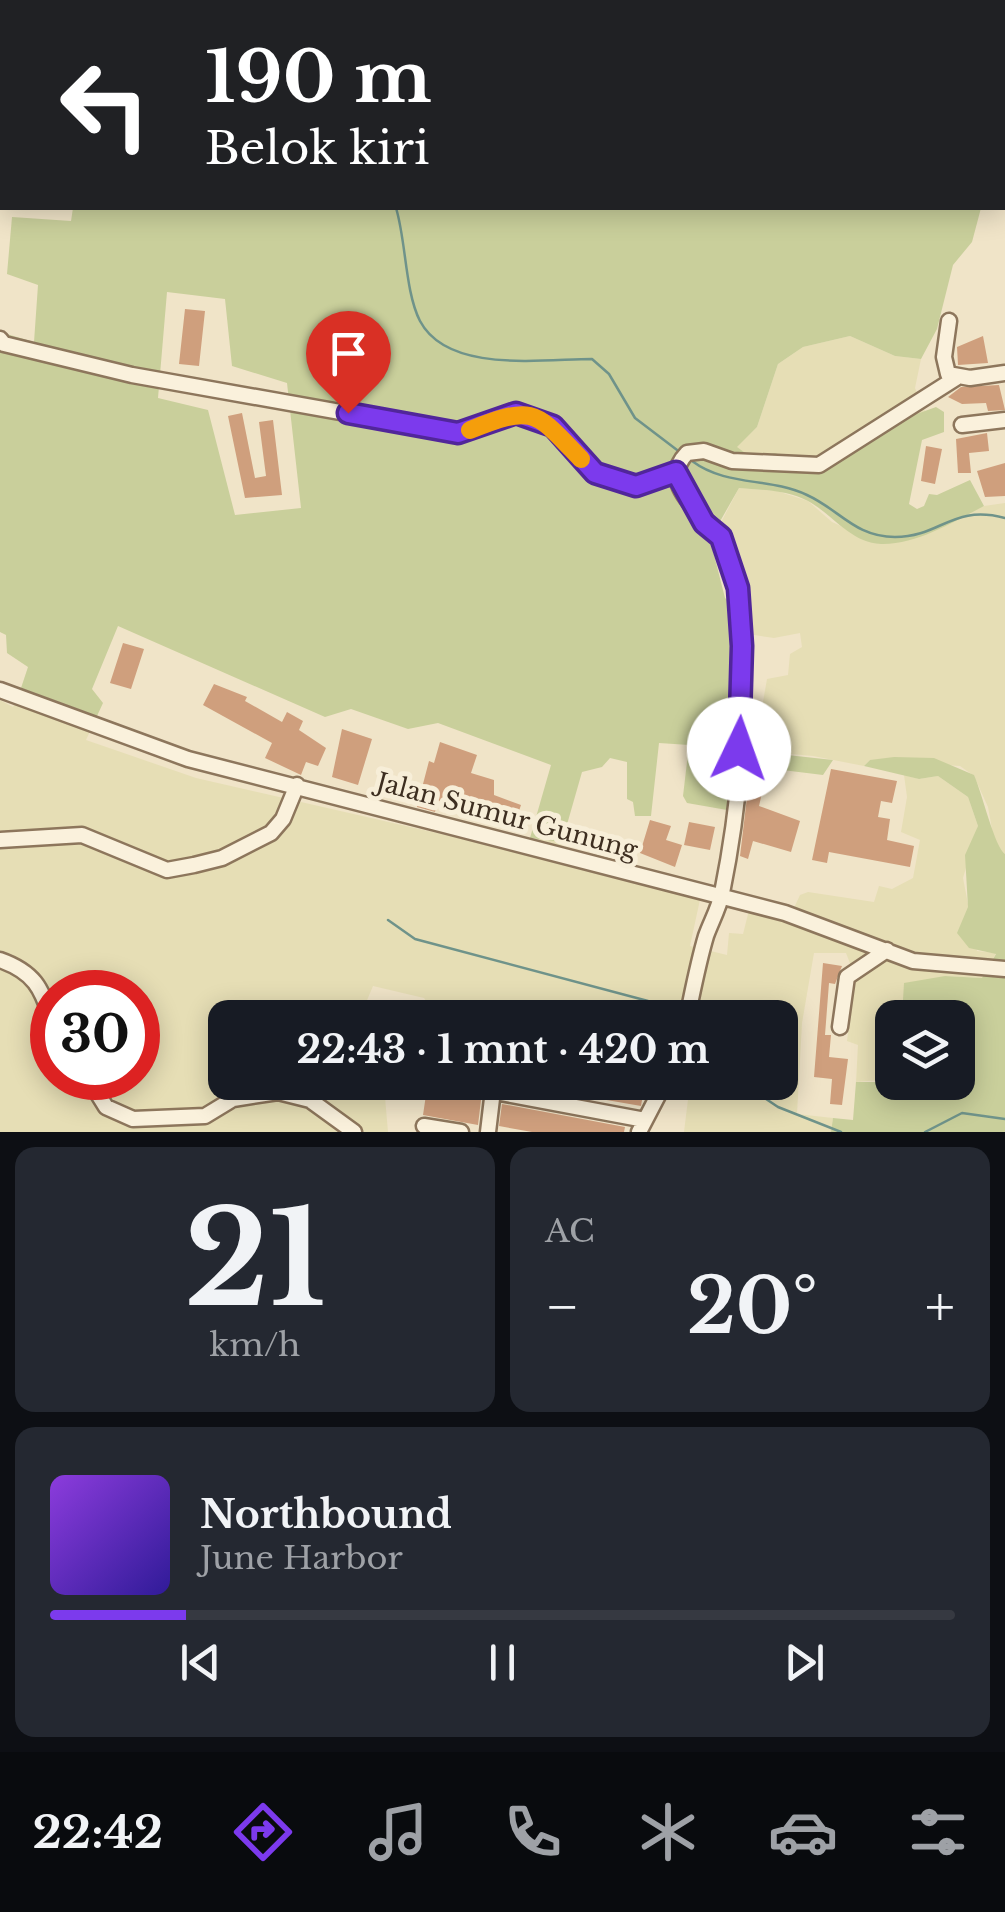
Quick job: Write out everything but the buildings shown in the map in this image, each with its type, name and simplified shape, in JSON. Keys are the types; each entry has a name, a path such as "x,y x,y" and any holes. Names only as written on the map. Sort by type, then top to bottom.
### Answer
{"street":[{"path":"950,321 944,367 956,378"},
{"path":"2,341 132,375 458,433 516,413 553,426 595,473 636,486 704,451 732,460 820,464 956,378 1005,373"},
{"path":"962,424 1005,420"},
{"path":"680,462 688,499 704,523 721,537 738,588 741,794 722,896 707,933 691,1000"},
{"name":"Jalan Sumur Gunung","path":"0,690 188,759 722,896 855,935 913,960 1005,968"},
{"path":"0,840 82,835 167,870 194,865 222,858 271,833 283,818 296,784"},
{"path":"840,1027 847,977 887,950"},
{"path":"0,960 23,968 30,975"},
{"path":"102,1100 106,1107 133,1119 205,1116 233,1099 278,1092 310,1100 354,1132"},
{"path":"488,1132 492,1100"},
{"path":"541,1100 642,1126 656,1100"},
{"path":"424,1126 461,1132"}],"shaded area":[{"path":"850,336 895,356 921,359 915,388 925,411 826,461 742,454 736,447 757,427 778,364 803,347"},
{"path":"739,488 777,491 808,501 832,522 882,544 910,539 984,506 1005,503 1005,854 995,846 988,807 974,776 960,766 870,760 864,766 813,756 732,749 733,718 760,719 767,679 788,675 790,654 802,647 800,633 774,638 748,634 744,597 728,536 718,528"},
{"path":"21,688 97,716 86,740 196,778 524,853 530,838 562,842 560,855 701,895 690,946 727,955 729,933 743,934 749,910 788,921 800,895 808,892 874,902 879,886 892,889 913,878 920,840 901,832 907,797 904,775 919,779 938,776 968,797 978,826 963,878 977,951 996,953 983,978 945,976 904,1000 875,1000 875,1080 856,1082 858,1045 847,1041 855,976 846,953 814,953 802,1023 798,1096 798,1000 425,1000 373,986 367,1000 208,1000 208,1100 385,1100 388,1132 0,1132 0,700 13,707"},
{"path":"688,1100 798,1100 797,1114 833,1118 831,1132 684,1132"}],"green space":[{"path":"73,210 980,210 972,242 953,265 937,329 921,359 895,356 850,336 803,347 778,364 757,427 737,447 752,458 775,453 808,466 864,433 936,407 944,412 944,432 922,440 909,504 917,509 924,506 929,494 937,495 970,480 984,506 921,537 881,544 860,539 800,497 739,488 710,539 725,598 732,604 737,648 732,749 833,760 823,775 757,767 753,779 726,778 722,791 728,796 727,810 687,803 683,796 689,745 659,743 651,816 635,816 633,802 627,799 627,762 610,758 602,767 582,772 562,842 530,838 551,765 438,723 408,729 351,709 325,717 118,626 92,689 103,703 97,716 21,688 28,667 7,653 6,635 0,632 0,332 34,342 38,285 7,274 12,217 71,221","holes":["167,292 225,299 232,366 287,383 301,508 235,515 208,410 158,398"]},
{"path":"934,758 974,775 1005,854 1005,1132 831,1132 833,1118 853,1120 856,1082 875,1082 875,1100 975,1100 975,1000 903,1000 904,983 945,976 982,978 996,954 969,948 957,933 968,907 965,855 978,826 968,797 938,776 919,779 864,766 870,760"}],"waterway":[{"path":"396,210 415,309 433,338 452,349 498,360 592,359 609,374 635,418 681,453"},
{"path":"692,461 719,475 793,489 819,501 858,528 881,536 911,536 972,515 1005,518"},
{"path":"388,920 415,939 644,1000"},
{"path":"768,1100 841,1132"},
{"path":"925,1132 962,1113 1005,1119"}],"slow traffic":[{"path":"470,430 516,413 538,418 553,426 581,459"}],"route":[{"path":"348,413 458,433 516,413 553,426 595,473 636,486 676,472 704,523 721,537 738,588 742,646 739,749"}]}
